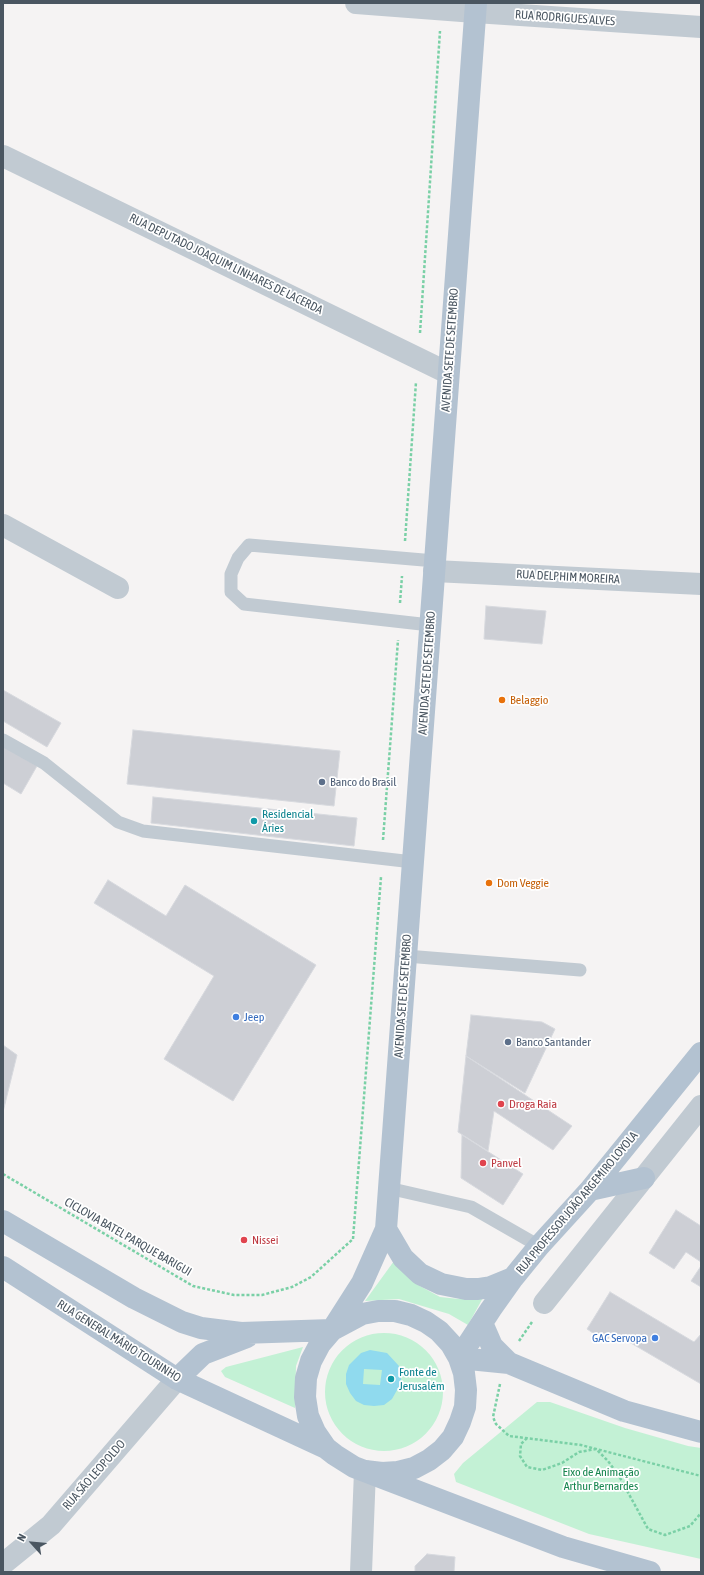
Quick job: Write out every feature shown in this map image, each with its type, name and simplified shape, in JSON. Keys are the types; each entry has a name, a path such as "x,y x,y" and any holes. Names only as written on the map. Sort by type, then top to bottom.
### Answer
{"main road":[{"name":"AVENIDA SETE DE SETEMBRO","path":"326,1448 315,1432 308,1416 305,1397 306,1378 311,1361 320,1344 332,1330 362,1283 386,1229 476,7"},
{"name":"RUA PROFESSOR JOÃO ARGEMIRO LOYOLA","path":"459,1358 514,1278 539,1246 590,1190 701,1053"},
{"path":"590,1190 644,1178"},
{"path":"3,1221 134,1298 182,1322 221,1332 241,1333 261,1331 332,1330 362,1314 378,1311 395,1311 411,1315 435,1328 451,1344 459,1358 464,1373 466,1390 465,1406 453,1437 442,1450 429,1460 414,1468 398,1472 382,1473 365,1471"},
{"path":"386,1229 396,1250 407,1263 420,1274 441,1284 460,1288 478,1289 490,1287 514,1278"},
{"name":"RUA GENERAL MÁRIO TOURINHO","path":"3,1267 177,1379 326,1448"},
{"path":"482,1323 505,1372"},
{"path":"177,1379 203,1354 261,1331"},
{"path":"459,1358 624,1411 701,1432"},
{"path":"326,1448 344,1462 365,1471 563,1547 650,1572"}],"street":[{"name":"RUA RODRIGUES ALVES","path":"356,3 476,7 701,28"},
{"name":"RUA DEPUTADO JOAQUIM LINHARES DE LACERDA","path":"3,156 448,373"},
{"path":"3,525 118,588"},
{"name":"RUA DELPHIM MOREIRA","path":"435,566 701,584"},
{"path":"544,1303 701,1106"},
{"name":"RUA SÃO LEOPOLDO","path":"3,1564 51,1525 177,1379"},
{"path":"361,1572 365,1471"}],"lane":[{"path":"430,624 244,604 231,592 231,574 238,558 249,545 404,559 435,566"},
{"path":"3,740 44,763 118,822 143,831 413,862"},
{"path":"406,956 580,970"},
{"path":"388,1188 470,1207 539,1246"}],"path":[{"path":"420,335 438,46"},
{"path":"382,859 416,394"},
{"name":"CICLOVIA BATEL PARQUE BARIGUI","path":"3,1174 193,1286 234,1295 262,1295 292,1287 311,1277 353,1240 382,859"},
{"path":"505,1372 493,1417 496,1424 509,1436 581,1445 701,1476"},
{"path":"527,1438 520,1444 520,1456 527,1467 542,1470 562,1463 579,1452 596,1449"},
{"path":"596,1449 608,1461 619,1476 648,1529 665,1535 690,1526 701,1513"}],"green space":[{"path":"394,1261 420,1286 440,1297 459,1299 485,1294 468,1325 449,1314 399,1299 365,1301"},
{"path":"384,1333 407,1337 426,1350 439,1369 443,1392 439,1415 426,1434 407,1447 384,1451 361,1447 342,1434 329,1415 325,1392 329,1369 342,1350 361,1337"},
{"path":"303,1347 296,1366 295,1408 225,1377 221,1371 226,1367"},
{"name":"Eixo de Animação Arthur Bernardes","path":"537,1402 550,1402 625,1428 688,1446 701,1448 701,1559 589,1534 456,1482 454,1474 463,1463"}],"water":[{"name":"Fonte de Jerusalém","path":"370,1350 387,1353 399,1366 401,1383 392,1399 384,1405 364,1405 356,1401 346,1384 346,1374 349,1365 361,1353","holes":["364,1369 382,1370 380,1385 363,1384"]}],"building":[{"path":"486,606 546,611 542,644 484,639"},
{"path":"3,690 61,723 47,747 3,721"},
{"path":"133,730 340,751 334,806 127,784"},
{"path":"3,746 37,766 21,794 3,783"},
{"name":"Residencial Áries","path":"153,797 357,818 354,846 151,823"},
{"name":"Jeep","path":"108,880 166,916 185,885 316,965 233,1101 164,1059 214,976 94,903"},
{"name":"Banco Santander","path":"471,1015 542,1022 555,1029 525,1093 466,1056"},
{"path":"3,1045 17,1055 3,1112"},
{"name":"Droga Raia","path":"466,1056 572,1126 553,1150 494,1111 488,1151 458,1132"},
{"name":"Panvel","path":"462,1135 523,1174 503,1205 461,1178"},
{"path":"676,1210 701,1226 701,1262 686,1252 674,1269 649,1253"},
{"path":"701,1266 701,1287 691,1281"},
{"name":"GAC Servopa","path":"610,1292 694,1342 701,1334 701,1384 612,1332 606,1342 587,1329"},
{"path":"427,1554 455,1557 454,1572 415,1572 415,1566"}],"place":[{"name":"Belaggio","path":"502,700"},
{"name":"Banco do Brasil","path":"322,782"},
{"name":"Residencial Áries","path":"254,821"},
{"name":"Dom Veggie","path":"489,883"},
{"name":"Jeep","path":"236,1017"},
{"name":"Banco Santander","path":"508,1042"},
{"name":"Droga Raia","path":"501,1104"},
{"name":"Panvel","path":"483,1163"},
{"name":"Nissei","path":"244,1240"},
{"name":"GAC Servopa","path":"655,1338"},
{"name":"Fonte de Jerusalém","path":"391,1379"}]}
